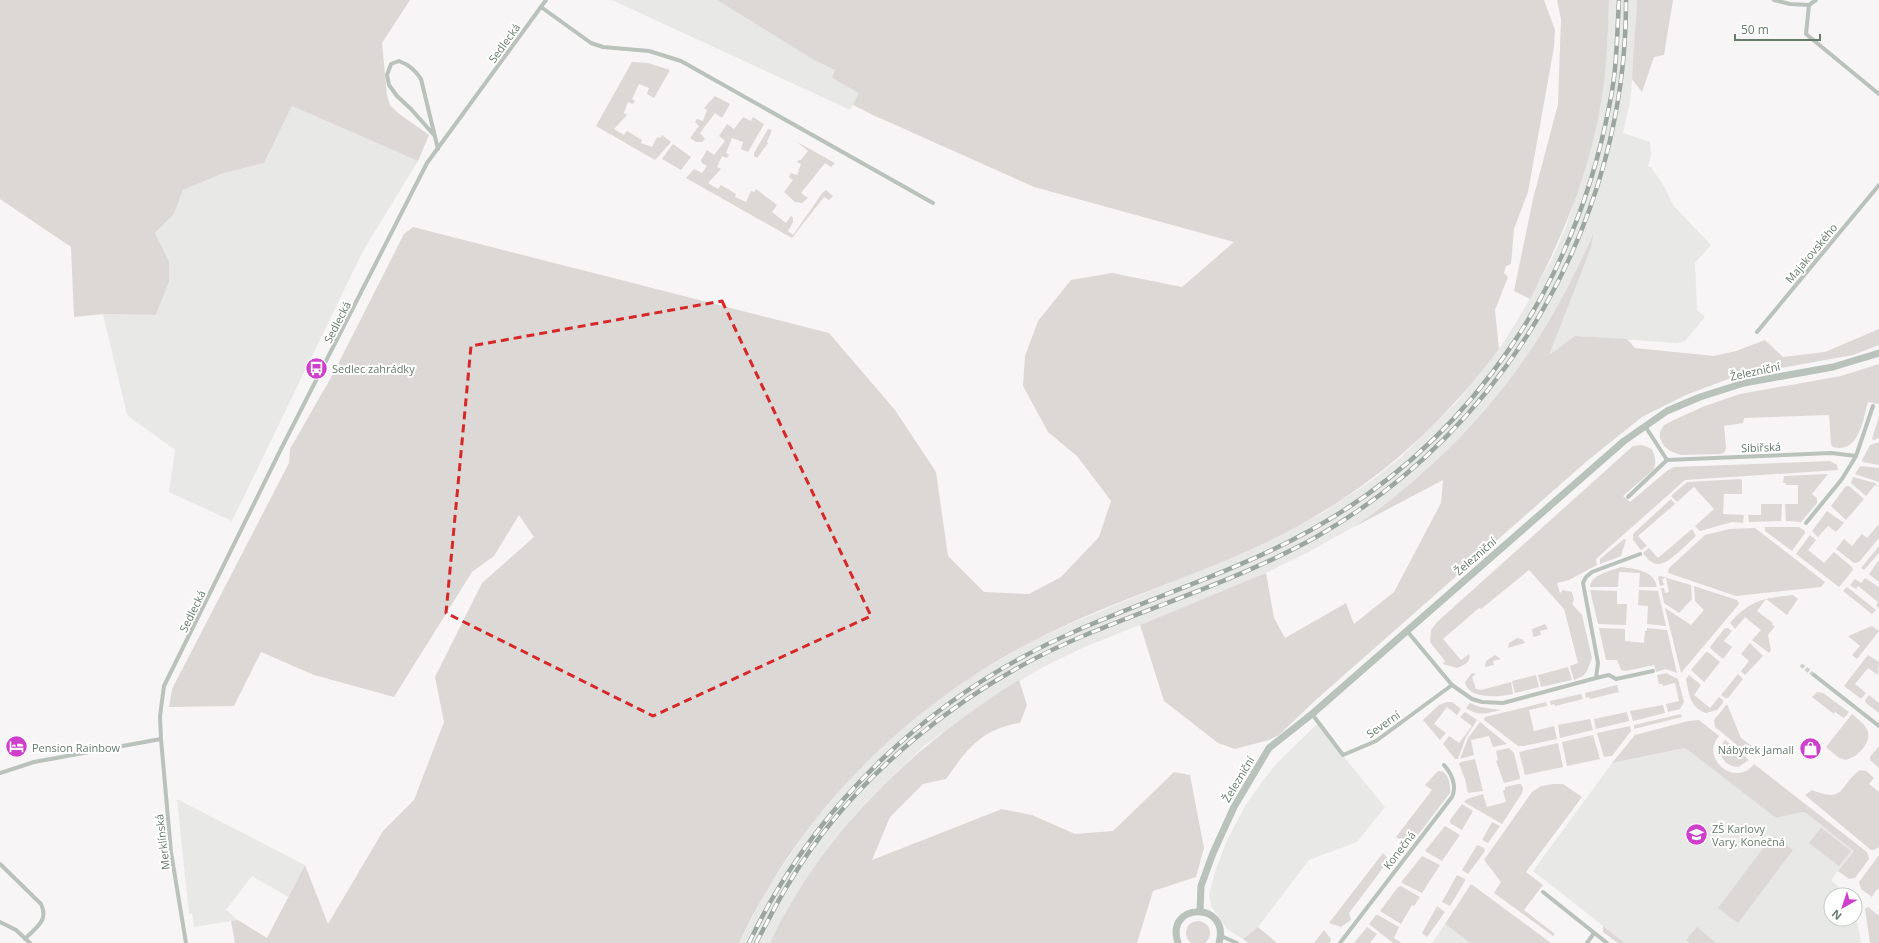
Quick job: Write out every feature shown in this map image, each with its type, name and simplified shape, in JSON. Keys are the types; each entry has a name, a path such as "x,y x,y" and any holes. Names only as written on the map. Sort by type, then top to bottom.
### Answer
{"street":[{"name":"Sedlecká","path":"160,739 160,716 164,686 280,451 427,163 546,0"},
{"path":"1774,0 1790,4 1808,5 1816,0"},
{"path":"1808,5 1806,34 1879,94"},
{"path":"541,7 591,43 603,47 649,51 681,61 933,203"},
{"path":"434,135 412,109 397,96 389,85 387,75 391,64 399,61 408,64 415,70 421,79 438,149"},
{"name":"Majakovského","path":"1757,332 1879,185"},
{"name":"Železniční","path":"1200,911 1201,886 1213,853 1234,807 1270,748 1312,714 1406,630 1624,441 1667,411 1700,397 1744,383 1833,368 1879,353"},
{"path":"1806,523 1842,479 1856,456 1873,406"},
{"path":"1628,497 1667,460 1645,426"},
{"name":"Sibiřská","path":"1667,460 1831,453 1856,456"},
{"path":"1596,678 1598,663 1583,583 1586,577 1592,572 1640,554"},
{"path":"1406,630 1452,684 1472,699 1490,704 1503,703 1609,675 1616,679 1653,671"},
{"path":"1814,675 1879,726"},
{"name":"Severní","path":"1312,714 1343,755 1376,741 1452,684"},
{"path":"0,773 34,762 160,739"},
{"name":"Merklínská","path":"160,739 171,852 186,943"},
{"name":"Konečná","path":"1340,943 1452,797 1454,792 1453,780 1450,771 1444,765"},
{"path":"0,864 41,904 45,912 43,920 25,939"},
{"path":"1543,892 1607,943"},
{"path":"1178,943 1176,929 1181,919 1190,913 1200,911 1206,912 1216,920 1219,925 1220,940 1237,943"},
{"path":"0,922 16,930 30,943"},
{"path":"1587,943 1594,933"}],"highlighted area":[{"path":"722,301 871,616 653,716 446,613 471,346"}],"shaded area":[{"path":"0,0 410,0 382,43 387,95 390,105 398,113 429,135 418,161 292,106 264,163 221,174 183,190 174,214 155,233 169,261 169,282 156,315 103,314 74,317 71,247 0,199"},
{"path":"612,0 717,0 836,70 832,78 860,93 850,110"},
{"path":"717,0 1544,0 1555,30 1554,47 1528,192 1514,229 1511,264 1506,266 1504,273 1508,277 1495,310 1499,349 1450,408 1424,435 1367,482 1336,503 1304,523 1269,541 1210,567 1120,602 1031,642 984,669 940,699 899,732 860,768 825,808 792,850 764,895 739,943 235,943 231,921 238,920 267,938 305,865 328,924 383,831 414,800 444,722 435,677 482,583 534,537 519,515 494,556 472,572 394,697 314,675 261,652 234,706 169,707 172,689 289,463 290,449 333,374 404,234 413,227 829,333 895,410 936,472 948,556 984,592 1029,594 1061,577 1099,537 1111,501 1077,456 1048,432 1023,386 1025,356 1038,321 1071,280 1112,273 1182,287 1234,242 1034,187 873,115 853,105 859,93 832,78 835,70 816,61"},
{"path":"1557,0 1609,0 1605,73 1602,97 1591,150 1575,201 1554,250 1530,299 1514,291 1533,199 1558,104 1561,19"},
{"path":"1609,0 1637,0 1635,50 1630,102 1623,133 1650,142 1651,155 1648,167 1651,167 1664,186 1673,205 1711,245 1695,263 1697,310 1705,317 1685,341 1677,343 1575,336 1548,356 1591,248 1592,235 1578,269 1560,304 1522,364 1478,420 1419,478 1357,525 1303,555 1251,580 1085,647 1045,666 989,699 924,746 876,792 854,816 812,871 791,903 770,943 739,943 767,889 812,823 856,772 906,725 935,701 974,675 1032,641 1074,622 1240,554 1321,514 1371,481 1401,457 1457,402 1499,349 1517,321 1553,257 1567,224 1592,145 1602,97 1607,48"},
{"path":"1637,0 1673,0 1664,55 1654,57 1642,92 1632,79"},
{"path":"632,62 648,63 670,70 654,98 647,94 649,88 639,84 632,99 635,101 633,104 628,102 624,113 627,115 614,129 624,135 627,131 642,140 641,143 652,147 657,137 660,138 662,135 671,142 655,160 596,126"},
{"path":"715,96 730,104 722,118 715,113 700,133 705,139 702,142 696,142 690,138 699,126 695,122 697,119 703,121 707,110 704,108"},
{"path":"292,106 418,161 363,251 232,521 169,492 175,450 127,415 103,314 156,315 169,282 169,261 155,233 174,214 183,190 221,174 264,163"},
{"path":"743,117 751,121 753,117 764,124 748,152 741,149 743,142 732,138 726,153 729,155 727,158 722,156 717,167 721,169 708,183 718,189 721,185 736,194 735,197 746,202 751,191 754,192 756,189 777,205 772,212 786,223 791,216 793,218 793,222 788,231 793,235 823,192 826,190 833,196 829,200 824,197 792,238 686,178 694,169 702,173 707,166 702,163 701,160 707,150 714,155 725,141 719,136 727,124 734,129"},
{"path":"768,129 772,130 767,142 768,143 757,158 754,156 754,153"},
{"path":"797,142 835,163 831,167 825,163 801,193 808,198 802,203 795,202 784,192 793,180 789,177 791,173 797,175 801,164 797,162 801,160 808,151"},
{"path":"673,144 691,157 681,170 662,159"},
{"path":"1593,234 1591,248 1549,355 1575,336 1627,339 1635,348 1714,356 1736,351 1765,340 1783,357 1825,352 1879,329 1879,345 1853,355 1736,376 1686,395 1642,417 1587,461 1318,698 1279,735 1269,740 1235,749 1218,743 1164,701 1140,625 1266,573 1274,618 1285,638 1346,603 1354,624 1394,592 1441,503 1443,480 1354,527 1394,497 1431,465 1465,433 1495,398 1523,361 1549,321 1572,279"},
{"path":"1879,364 1879,404 1868,402 1862,426 1858,434 1854,441 1842,448 1833,447 1831,444 1829,415 1744,418 1743,423 1724,426 1726,447 1725,452 1721,454 1681,455 1670,451 1664,446 1660,438 1660,432 1664,425 1705,406 1740,394 1841,376"},
{"path":"1879,416 1879,438 1874,440 1872,439"},
{"path":"1879,442 1879,465 1863,462 1862,460 1870,445"},
{"path":"1642,445 1652,449 1655,457 1655,464 1653,470 1623,496 1630,502 1668,470 1674,467 1830,461 1837,465 1838,470 1685,480 1596,559 1597,565 1569,580 1557,583 1560,593 1563,590 1572,592 1574,600 1572,604 1582,615 1592,658 1587,671 1583,676 1574,680 1570,666 1578,663 1564,609 1529,570 1481,609 1479,608 1443,639 1461,660 1469,654 1470,657 1466,663 1457,668 1443,664 1445,661 1430,642 1431,630 1437,622 1633,446"},
{"path":"1860,466 1879,468 1879,482 1855,474"},
{"path":"1828,474 1812,494 1817,498 1817,503 1801,522 1786,521 1785,504 1798,504 1798,485 1786,485 1786,483 1783,483 1784,476"},
{"path":"1853,477 1875,483 1879,488 1875,485 1866,496 1851,483"},
{"path":"1742,480 1742,494 1724,494 1723,514 1744,515 1743,523 1732,522 1700,531 1695,526 1714,509 1694,487 1677,502 1671,496 1687,482"},
{"path":"1846,486 1849,486 1864,499 1846,520 1831,506"},
{"path":"1671,499 1675,504 1638,536 1647,546 1641,550 1633,540 1633,534"},
{"path":"1761,504 1782,504 1781,521 1749,522 1748,515 1761,515"},
{"path":"1827,511 1844,523 1836,532 1828,526 1818,537 1812,531"},
{"path":"1879,524 1879,538 1859,562 1854,563 1836,549 1844,539 1852,546 1862,534 1867,538"},
{"path":"1765,527 1799,527 1805,531 1805,533 1792,551 1765,531"},
{"path":"1755,528 1825,582 1821,587 1736,596 1668,573 1669,568 1705,535 1729,529"},
{"path":"1692,529 1696,536 1684,548 1667,561 1658,564 1653,563 1643,553 1649,548 1658,558"},
{"path":"1810,535 1816,540 1808,550 1824,563 1834,552 1852,567 1853,570 1839,587 1796,554"},
{"path":"1624,539 1626,540 1621,556 1600,564 1600,559"},
{"path":"1879,546 1879,553 1864,570 1861,568"},
{"path":"1879,560 1879,582 1869,574"},
{"path":"1621,567 1643,571 1652,577 1657,587 1639,587 1640,573 1619,572 1618,587 1590,587 1591,583 1598,576"},
{"path":"1660,576 1691,585 1692,599 1679,613 1664,603 1661,588 1664,588 1665,593 1669,592 1666,578 1662,579 1664,585 1660,586 1658,577"},
{"path":"1865,578 1879,587 1879,608 1876,606 1878,602 1858,586 1856,589 1850,585 1855,579 1861,583"},
{"path":"1694,586 1737,600 1739,604 1681,673 1665,608 1691,625 1704,610 1695,601"},
{"path":"1847,587 1876,610 1872,614 1843,591"},
{"path":"1590,590 1617,591 1617,604 1627,604 1626,625 1598,624"},
{"path":"1639,590 1658,591 1666,626 1647,624 1648,606 1638,605"},
{"path":"1793,595 1798,599 1787,615 1766,599"},
{"path":"1766,599 1757,611 1775,626 1768,635 1771,650 1769,653 1752,640 1761,630 1745,617 1735,629 1730,623 1744,609"},
{"path":"1545,624 1548,629 1540,631 1541,635 1533,637 1532,629"},
{"path":"1872,626 1879,631 1857,659 1852,655 1860,646 1848,636"},
{"path":"1599,628 1625,629 1625,641 1644,643 1645,631 1647,631 1647,628 1667,630 1677,673 1666,669 1656,672 1654,665 1626,671 1621,670 1617,660 1606,660"},
{"path":"1725,628 1732,631 1724,641 1732,647 1723,659 1710,647"},
{"path":"1517,638 1522,639 1525,643 1508,648 1509,643"},
{"path":"1750,643 1763,656 1745,675 1741,671 1749,661 1741,654"},
{"path":"1706,652 1720,662 1704,682 1691,670"},
{"path":"1495,655 1501,659 1493,661 1494,665 1485,667 1486,661"},
{"path":"1868,655 1879,662 1878,675 1868,668 1855,684 1866,693 1862,698 1860,698 1844,686"},
{"path":"1568,667 1572,680 1541,687 1538,675"},
{"path":"1472,673 1476,674 1472,677 1476,689 1481,690 1511,682 1513,694 1486,696 1472,692 1467,688 1465,682"},
{"path":"1666,673 1678,679 1684,702 1680,709 1668,712 1666,704 1679,701 1675,683 1663,686 1662,684 1659,684 1657,675"},
{"path":"1738,674 1743,679 1728,698 1725,698 1721,695"},
{"path":"1536,675 1539,687 1515,693 1512,681"},
{"path":"1689,675 1701,685 1694,695 1710,708 1719,697 1723,700 1723,703 1717,710 1706,713 1701,711 1693,704 1689,695 1686,679"},
{"path":"1019,680 1027,705 1020,723 995,730 985,735 961,758 946,779 923,784 890,817 872,860 1002,809 1032,815 1075,834 1113,831 1174,772 1190,775 1204,848 1196,877 1153,891 1137,943 770,943 792,902 817,864 845,827 875,794 908,762 944,732"},
{"path":"1617,685 1619,692 1590,699 1589,697 1586,698 1585,693"},
{"path":"1817,692 1823,693 1849,712 1844,718 1835,712 1834,714 1812,697"},
{"path":"1581,694 1583,699 1555,706 1554,704 1551,705 1550,701"},
{"path":"1869,695 1879,703 1879,713 1866,703 1865,700"},
{"path":"1452,702 1461,709 1457,715 1447,707 1434,724 1446,733 1440,740 1423,720 1439,705"},
{"path":"1546,702 1547,706 1529,710 1534,731 1554,726 1557,739 1518,746 1484,720 1485,717"},
{"path":"1470,703 1480,707 1501,710 1483,714 1475,713 1466,708"},
{"path":"1727,704 1741,738 1754,748 1748,754 1715,727 1714,720"},
{"path":"1663,705 1665,713 1633,721 1630,711"},
{"path":"1465,712 1477,720 1466,737 1458,759 1455,759 1443,744 1449,736 1459,743 1472,726 1460,717"},
{"path":"1627,712 1629,721 1596,729 1594,719"},
{"path":"1681,714 1682,717 1634,729 1634,725"},
{"path":"1852,714 1867,729 1868,737 1864,747 1854,756 1846,760 1839,758 1826,747"},
{"path":"1590,719 1593,730 1560,738 1558,725"},
{"path":"1699,720 1719,736 1714,745 1714,753 1722,768 1730,772 1738,773 1747,771 1754,764 1867,852 1869,859 1855,878 1849,879 1838,871 1854,851 1806,813 1802,812 1776,818 1685,748 1612,763 1635,735 1688,721"},
{"path":"1480,722 1507,744 1493,747 1489,736 1471,740 1474,755 1460,759 1468,738"},
{"path":"1317,724 1385,807 1357,842 1309,860 1258,927 1243,939 1227,929 1211,906 1209,894 1216,869 1227,840 1247,803 1276,764"},
{"path":"1630,726 1631,731 1612,756 1604,757 1597,733"},
{"path":"1593,735 1600,759 1567,766 1562,742"},
{"path":"1725,740 1749,760 1738,767 1728,764 1722,758 1721,754 1722,745"},
{"path":"1558,743 1563,767 1525,775 1519,752"},
{"path":"1879,746 1879,768 1870,760 1870,757"},
{"path":"1509,748 1514,753 1520,779 1504,783 1496,761 1498,760 1496,751"},
{"name":"ZŠ Karlovy Vary, Konečná","path":"1685,748 1776,818 1802,812 1806,813 1854,851 1831,880 1839,887 1823,887 1823,927 1858,927 1861,943 1625,943 1533,871 1612,763"},
{"path":"1475,759 1483,791 1468,793 1465,779 1459,764 1461,762"},
{"path":"1860,770 1866,771 1874,778 1869,784 1879,792 1879,847 1874,850 1871,850 1805,795 1812,790 1823,794 1837,794"},
{"path":"1438,771 1444,773 1448,778 1450,793 1414,840 1403,841 1396,837 1432,790 1425,785"},
{"path":"1521,784 1523,788 1522,793 1502,824 1464,802 1467,799 1483,794 1487,807 1506,802 1503,791 1505,790 1505,787"},
{"path":"1563,784 1582,797 1526,872 1543,885 1524,910 1555,934 1553,936 1494,893 1501,882 1484,860 1532,792 1541,786"},
{"path":"177,799 305,865 288,897 252,876 226,910 238,920 194,927 192,913 189,914"},
{"path":"1462,804 1473,811 1462,830 1450,823 1450,820"},
{"path":"1492,822 1500,826 1488,843 1482,840"},
{"path":"1445,826 1460,835 1442,861 1425,851"},
{"path":"1821,828 1851,851 1839,866 1809,843"},
{"path":"1773,835 1793,850 1738,923 1718,908"},
{"path":"1477,845 1484,848 1485,851 1468,874 1462,870"},
{"path":"1383,853 1389,860 1349,913 1351,920 1341,927 1329,923"},
{"path":"1879,855 1879,890 1877,889 1872,897 1863,890 1863,887 1860,887 1859,882"},
{"path":"1422,856 1440,865 1422,893 1402,883 1402,881"},
{"path":"1457,875 1465,879 1465,881 1450,906 1442,902"},
{"path":"1471,884 1551,943 1470,943 1445,924"},
{"path":"1401,886 1420,897 1414,906 1412,905 1401,924 1380,911 1398,887"},
{"path":"1437,906 1445,912 1427,937 1422,933"},
{"path":"1868,907 1879,916 1879,943 1870,943 1865,909"},
{"path":"1376,915 1399,927 1394,938 1402,943 1393,943 1369,924"},
{"path":"1198,921 1207,924 1210,933 1207,942 1198,945 1189,942 1186,933 1189,924"},
{"path":"1445,924 1470,943 1432,943"},
{"path":"1603,926 1625,943 1618,943 1603,932"},
{"path":"1258,927 1277,943 1248,943 1243,939"},
{"path":"1367,927 1377,934 1370,943 1354,943"},
{"path":"1697,927 1716,943 1690,943 1686,940"},
{"path":"1324,930 1331,939 1330,943 1314,943"}],"tunnel":[{"path":"1801,665 1814,675"}],"railway":[{"path":"749,943 777,891 809,843 845,798 885,756 929,719 976,685 1026,655 1078,630 1225,571 1283,545 1311,530 1369,493 1421,451 1468,403 1508,350 1543,293 1572,233 1594,169 1610,102 1615,64 1619,0"},
{"path":"756,943 776,905 815,843 846,806 880,770 917,737 956,707 998,680 1040,656 1112,624 1230,578 1288,552 1316,537 1384,492 1445,438 1498,377 1543,310 1578,238 1605,161 1621,82 1626,0"}],"place":[{"name":"Sedlec zahrádky","path":"317,368"},
{"name":"Pension Rainbow","path":"16,747"},
{"name":"Nábytek Jamall","path":"1810,749"},
{"name":"ZŠ Karlovy Vary, Konečná","path":"1697,834"}]}
